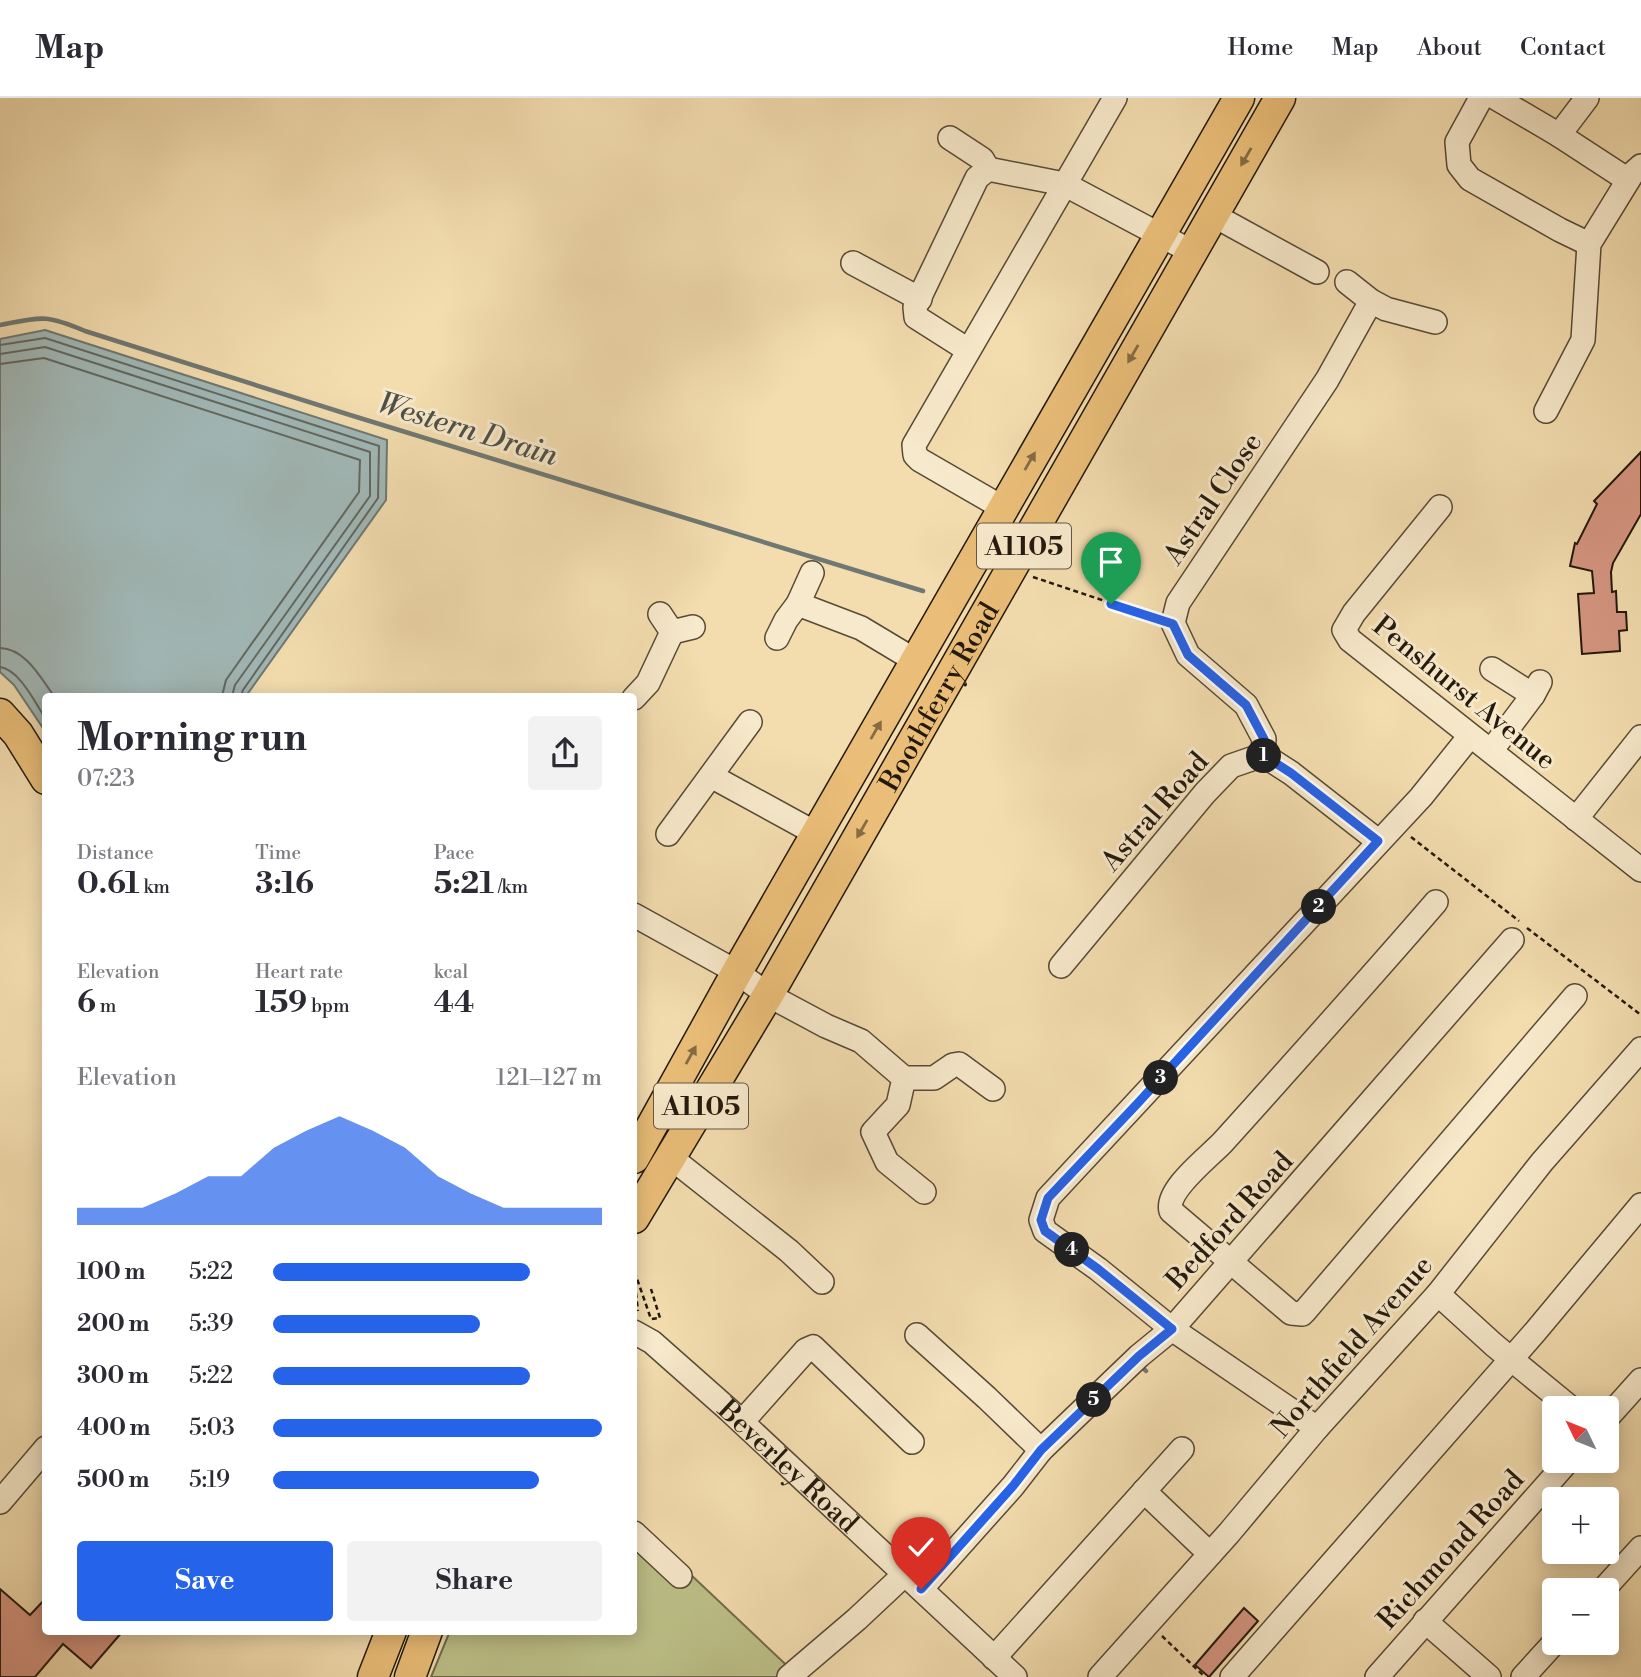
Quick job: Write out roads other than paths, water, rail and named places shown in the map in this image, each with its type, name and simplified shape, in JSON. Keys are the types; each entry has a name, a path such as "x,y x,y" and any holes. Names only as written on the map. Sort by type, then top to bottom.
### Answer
{"main road":[{"name":"Boothferry Road","path":"637,1144 1239,98"},
{"name":"Boothferry Road","path":"637,1213 768,995 1280,98"},
{"path":"0,714 18,734 42,773"},
{"path":"373,1677 389,1635"},
{"path":"410,1677 417,1635"}],"street":[{"path":"1003,508 915,455 914,445 1115,98"},
{"path":"1481,98 1457,142 1459,165 1470,179 1589,244"},
{"path":"1496,98 1559,135 1635,173 1589,244 1583,340 1546,411"},
{"path":"1559,135 1587,98"},
{"path":"950,138 982,159 988,169 1064,184 1159,237 1192,252"},
{"path":"968,350 916,317 915,307 977,178 988,169"},
{"path":"1213,215 1317,272"},
{"path":"853,264 920,299"},
{"path":"1347,282 1386,309 1435,322"},
{"name":"Astral Close","path":"1263,755 1264,739 1246,705 1188,655 1173,624 1178,603 1327,380 1371,301"},
{"name":"Penshurst Avenue","path":"1440,507 1354,613 1345,630 1350,640 1641,870"},
{"path":"777,638 798,604 812,573"},
{"path":"798,604 861,628 916,661"},
{"path":"637,695 648,683 675,624"},
{"path":"1491,751 1536,689 1492,669"},
{"path":"668,834 750,722"},
{"path":"1317,1428 1172,1329 1098,1269 1045,1231 1041,1220 1048,1198 1421,797 1470,736"},
{"path":"1576,818 1641,737"},
{"path":"1263,755 1386,833"},
{"name":"Astral Road","path":"1060,966 1205,793 1231,766 1263,755"},
{"path":"710,776 817,834"},
{"path":"1436,902 1216,1149 1176,1189 1171,1199 1171,1211 1292,1313 1302,1314 1575,996"},
{"path":"637,917 737,972 768,995 826,1026 862,1041 904,1079 930,1079 959,1064 993,1089"},
{"name":"Bedford Road","path":"789,1677 857,1619 913,1581 1013,1486 1041,1450 1139,1356 1172,1329 1512,940"},
{"name":"Northfield Avenue","path":"1100,1677 1438,1294 1542,1162 1641,1049"},
{"path":"904,1079 898,1105 873,1132 887,1162 924,1192"},
{"path":"670,1157 769,1235 822,1282"},
{"path":"1233,1677 1511,1359 1641,1205"},
{"path":"1438,1294 1556,1396"},
{"name":"Beverley Road","path":"639,1325 1015,1677"},
{"path":"917,1335 1041,1450"},
{"path":"742,1422 806,1350 813,1348 912,1442"},
{"path":"1619,1405 1641,1380"},
{"path":"995,1658 1182,1449"},
{"path":"0,1502 42,1453"},
{"name":"Richmond Road","path":"1377,1677 1556,1474"},
{"path":"1144,1491 1210,1554"},
{"path":"637,1536 680,1576"},
{"path":"1614,1578 1641,1548"},
{"path":"1425,1621 1489,1677"},
{"path":"1523,1677 1543,1655"}],"water":[{"path":"45,330 387,440 386,500 248,693 42,693 42,727 14,685 0,672 0,339"}],"waterway":[{"name":"Western Drain","path":"0,325 35,319 61,322 350,415 923,591"},
{"path":"1139,1364 1146,1371"}]}
